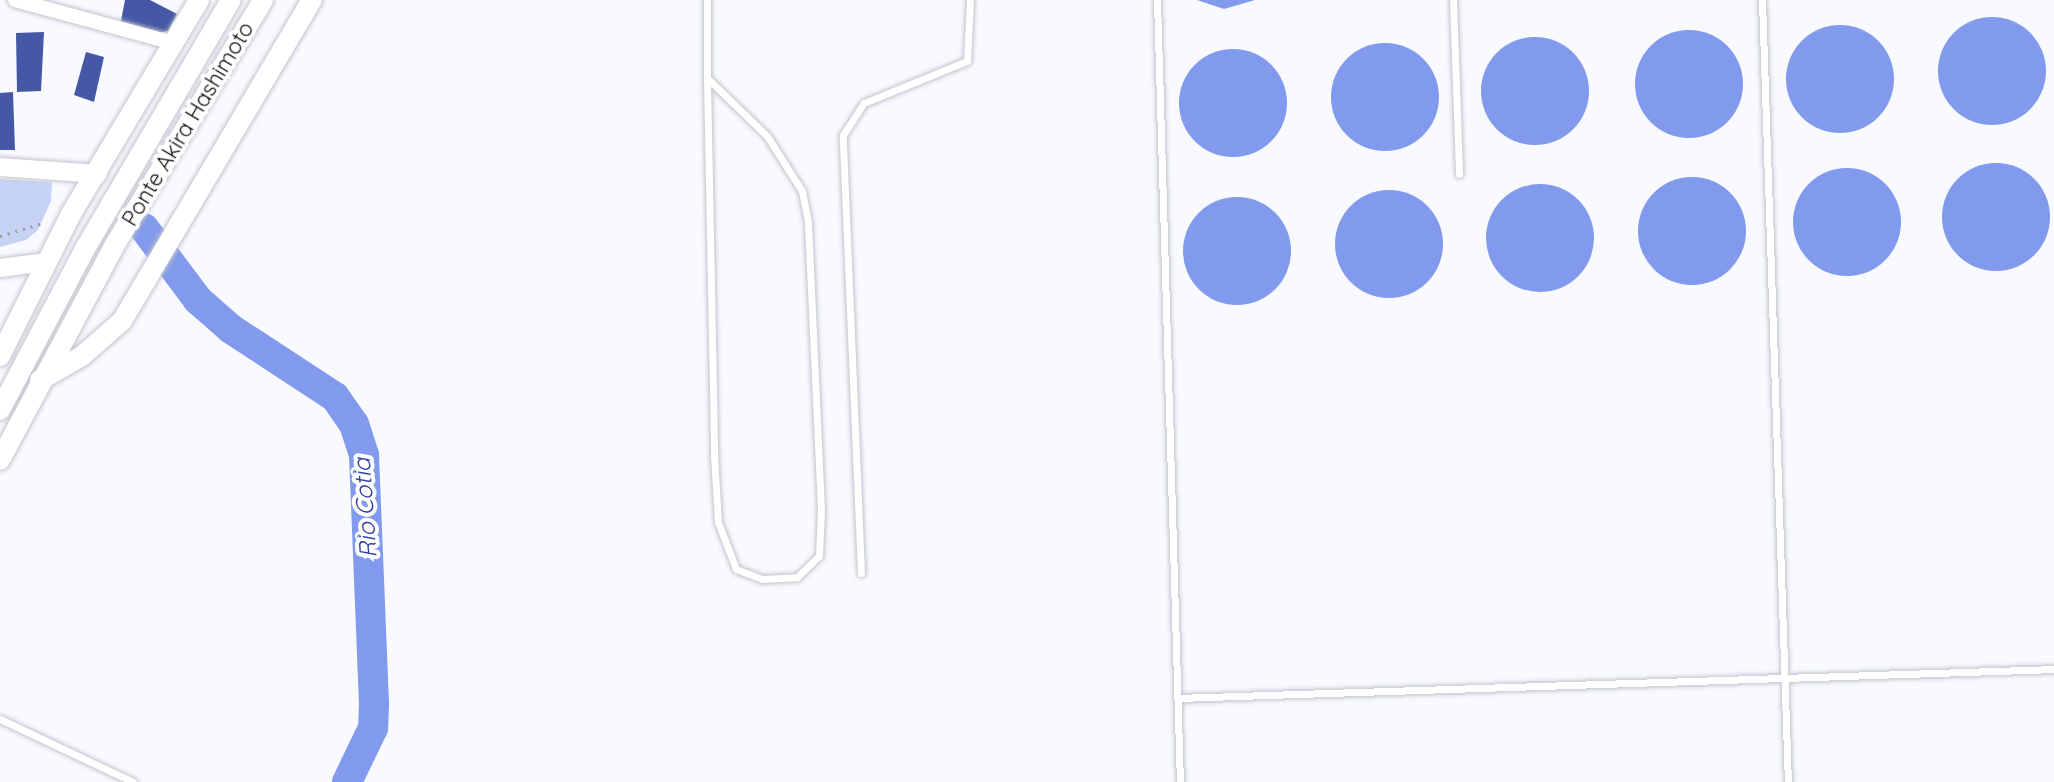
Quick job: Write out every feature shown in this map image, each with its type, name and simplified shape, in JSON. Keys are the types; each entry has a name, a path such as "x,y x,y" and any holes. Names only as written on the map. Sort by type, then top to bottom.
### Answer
{"main road":[{"path":"0,356 71,214 98,174 199,0"},
{"name":"Ponte Akira Hashimoto","path":"0,410 86,247 231,0"},
{"name":"Ponte Akira Hashimoto","path":"0,460 113,248 263,0"},
{"path":"40,380 102,341 142,293 312,0"}],"street":[{"path":"15,0 173,43"},
{"path":"0,167 98,174"},
{"path":"0,268 45,262"}],"lane":[{"path":"707,0 707,78 718,522 736,569 762,579 797,577 819,556 821,510 808,222 802,191 767,136 707,78"},
{"path":"861,573 843,135 864,103 967,61 970,0"},
{"path":"1157,0 1180,782"},
{"path":"1453,0 1459,174"},
{"path":"1762,0 1788,782"},
{"path":"1177,698 2054,669"},
{"path":"0,719 133,782"}],"path":[{"path":"0,236 71,214"}],"shaded area":[{"path":"0,179 52,182 51,201 38,230 26,240 0,247"}],"water":[{"path":"1197,0 1255,0 1224,9"},
{"path":"1992,17 2013,21 2030,33 2042,50 2046,71 2042,92 2030,109 2013,121 1992,125 1971,121 1954,109 1942,92 1938,71 1942,50 1954,33 1971,21"},
{"path":"1840,25 1861,29 1878,41 1890,58 1894,79 1890,100 1878,117 1861,129 1840,133 1819,129 1802,117 1790,100 1786,79 1790,58 1802,41 1819,29"},
{"path":"1689,30 1710,34 1727,46 1739,63 1743,84 1739,105 1727,122 1710,134 1689,138 1668,134 1651,122 1639,105 1635,84 1639,63 1651,46 1668,34"},
{"path":"1535,37 1556,41 1573,53 1585,70 1589,91 1585,112 1573,129 1556,141 1535,145 1514,141 1497,129 1485,112 1481,91 1485,70 1497,53 1514,41"},
{"path":"1385,43 1406,47 1423,59 1435,76 1439,97 1435,118 1423,135 1406,147 1385,151 1364,147 1347,135 1335,118 1331,97 1335,76 1347,59 1364,47"},
{"path":"1233,49 1254,53 1271,65 1283,82 1287,103 1283,124 1271,141 1254,153 1233,157 1212,153 1195,141 1183,124 1179,103 1183,82 1195,65 1212,53"},
{"path":"1996,163 2017,167 2034,179 2046,196 2050,217 2046,238 2034,255 2017,267 1996,271 1975,267 1958,255 1946,238 1942,217 1946,196 1958,179 1975,167"},
{"path":"1847,168 1868,172 1885,184 1897,201 1901,222 1897,243 1885,260 1868,272 1847,276 1826,272 1809,260 1797,243 1793,222 1797,201 1809,184 1826,172"},
{"path":"1692,177 1713,181 1730,193 1742,210 1746,231 1742,252 1730,269 1713,281 1692,285 1671,281 1654,269 1642,252 1638,231 1642,210 1654,193 1671,181"},
{"path":"1540,184 1561,188 1578,200 1590,217 1594,238 1590,259 1578,276 1561,288 1540,292 1519,288 1502,276 1490,259 1486,238 1490,217 1502,200 1519,188"},
{"path":"1389,190 1410,194 1427,206 1439,223 1443,244 1439,265 1427,282 1410,294 1389,298 1368,294 1351,282 1339,265 1335,244 1339,223 1351,206 1368,194"},
{"path":"1237,197 1258,201 1275,213 1287,230 1291,251 1287,272 1275,289 1258,301 1237,305 1216,301 1199,289 1187,272 1183,251 1187,230 1199,213 1216,201"}],"building":[{"path":"125,0 150,0 177,14 168,31 158,33 121,21"},
{"path":"44,32 41,91 17,92 16,33"},
{"path":"86,52 104,57 94,102 74,95"},
{"path":"13,92 15,150 0,150 0,93"}],"waterway":[{"name":"Rio Cotia","path":"144,228 198,300 231,329 335,397 354,424 364,455 374,703 373,728 347,782"}]}
